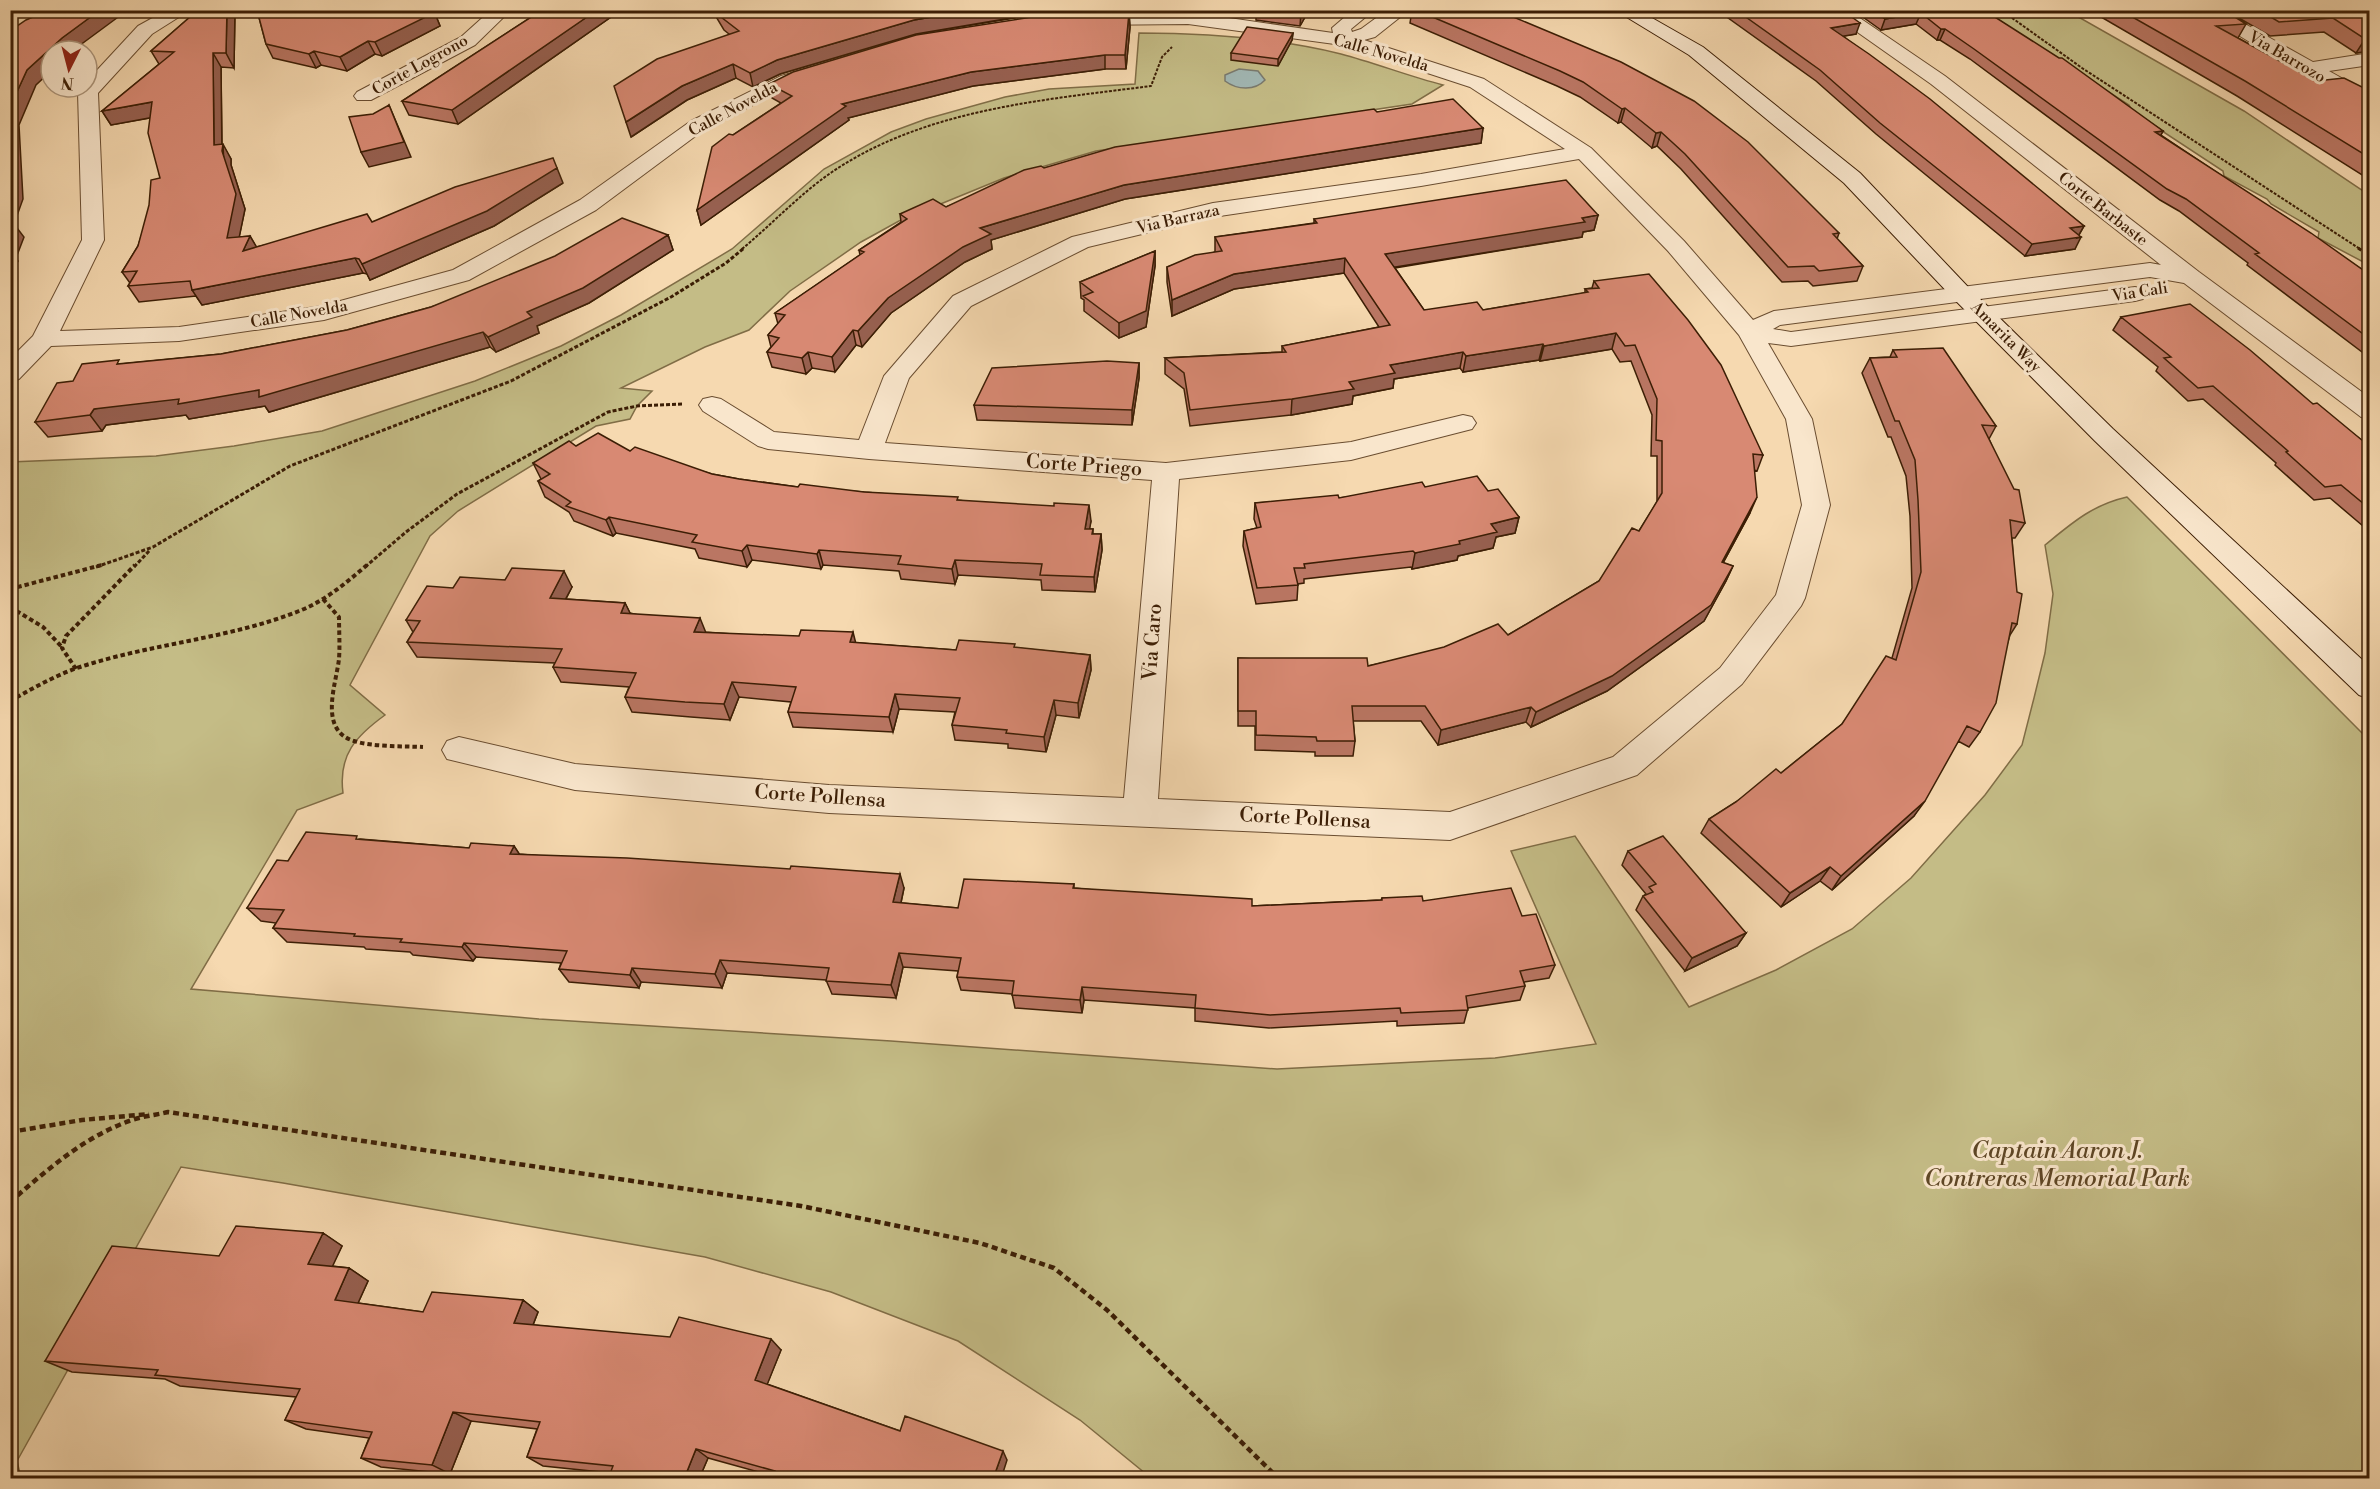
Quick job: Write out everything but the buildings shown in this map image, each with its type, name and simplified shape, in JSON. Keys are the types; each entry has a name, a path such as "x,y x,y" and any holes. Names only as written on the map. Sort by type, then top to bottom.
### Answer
{"street":[{"path":"10,374 44,339 93,240 88,92 145,30 181,10"},
{"name":"Corte Logrono","path":"364,96 468,41 502,10"},
{"path":"1365,10 1341,28 1345,40 1368,33 1400,10"},
{"name":"Amarita Way","path":"1624,10 1696,51 1852,178 1961,292 2104,435 2370,687"},
{"name":"Corte Barbaste","path":"1835,10 1938,80 2191,277 2370,411"},
{"name":"Via Barrozo","path":"2206,10 2370,103"},
{"name":"Calle Novelda","path":"1071,19 1188,18 1345,40 1477,83 1584,152 1676,246 1750,332"},
{"path":"2308,69 2370,59"},
{"name":"Calle Novelda","path":"44,339 179,334 324,313 461,275 588,205 699,125 788,80 831,68"},
{"name":"Via Barraza","path":"869,450 897,376 962,301 1080,242 1213,210 1421,180 1584,152"},
{"name":"Via Cali","path":"1750,332 1774,318 1961,292 2150,270 2191,277"},
{"name":"Via Cali","path":"1750,332 1791,339 1984,315 2173,289 2191,277"},
{"name":"Corte Pollensa","path":"459,750 575,777 829,799 1450,826 1625,766 1731,676 1790,598 1816,505 1799,419 1750,332"},
{"name":"Corte Priego","path":"712,405 768,440 869,450 1166,472 1351,451 1463,423"},
{"name":"Via Caro","path":"1140,812 1166,472"}],"path":[{"path":"2001,10 2082,68 2370,256"},
{"path":"10,589 106,564 153,547 290,466 511,381 671,297 726,263 831,173 871,149 919,129 973,114 1040,100 1151,86 1156,80 1160,58 1204,21"},
{"path":"10,701 53,676 175,642 240,630 300,611 339,589 406,532 457,494 608,412 662,403 712,405"},
{"path":"62,648 66,636 84,616 153,547"},
{"path":"323,598 339,616 339,657 330,709 337,728 345,739 459,750"},
{"path":"10,607 43,627 62,648 76,669"},
{"path":"10,1202 46,1171 102,1134 132,1120 168,1112"},
{"path":"10,1132 82,1120 168,1112 801,1206 980,1243 1054,1268 1107,1310 1278,1479"}],"green space":[{"path":"1984,11 2068,11 2244,111 2369,195 2369,265 2318,238 2319,232 2271,204 2267,199 2224,176 2223,171 2133,112 2129,105"},
{"name":"Captain Aaron J. Contreras Memorial Park","path":"1139,33 1215,35 1291,44 1341,54 1443,85 1412,104 1096,151 1004,178 899,221 861,242 790,291 749,330 705,347 621,388 652,391 637,406 630,419 596,426 458,511 430,536 350,685 385,715 358,739 346,757 342,780 343,793 297,810 191,989 539,1019 891,1041 1277,1069 1495,1058 1596,1044 1511,851 1575,836 1689,1007 1776,970 1852,929 1911,878 1985,795 2022,745 2045,653 2053,594 2045,545 2093,510 2127,497 2369,740 2369,1478 1151,1478 1080,1420 958,1341 831,1292 705,1257 181,1167 17,1461 21,1478 11,1478 10,462 156,456 322,431 475,381 561,346 621,315 732,249 824,169 891,132 926,119 1005,97 1049,89 1135,84"}],"water":[{"path":"1239,69 1258,71 1265,80 1251,88 1235,86 1225,81 1225,75"}]}
